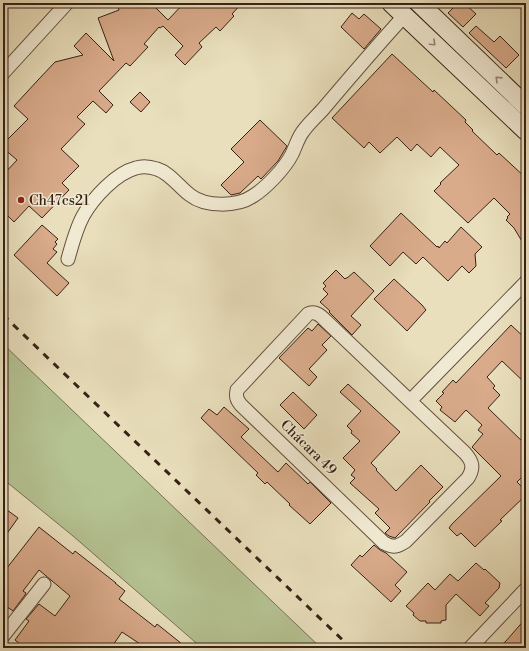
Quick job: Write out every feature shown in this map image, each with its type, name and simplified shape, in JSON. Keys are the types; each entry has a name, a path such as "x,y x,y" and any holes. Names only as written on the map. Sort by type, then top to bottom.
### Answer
{"main road":[{"path":"391,3 526,131"},
{"path":"419,3 526,106"}],"street":[{"path":"3,73 67,3"},
{"path":"68,259 77,229 93,202 114,180 125,172 137,167 158,169 166,174 190,196 201,201 215,204 231,204 251,198 257,194 287,162 305,128 319,114 370,53 404,16"},
{"path":"410,401 526,282"},
{"name":"Chácara 49","path":"312,312 320,316 410,401 465,453 472,465 468,478 406,541 396,547 384,543 241,404 237,400 236,396 237,390 308,314 312,312"},
{"path":"3,636 44,584"},
{"path":"470,648 526,589"}],"green space":[{"path":"3,344 321,648 202,648 73,536 3,479"}],"building":[{"path":"117,3 151,3 168,20 184,3 242,3 232,14 234,16 220,31 216,27 199,43 202,47 185,65 175,55 183,46 163,26 160,28 159,27 144,44 148,47 130,66 126,63 99,91 113,105 106,113 93,101 77,117 85,124 61,149 79,166 62,183 69,190 42,218 29,206 14,222 3,211 3,175 17,160 3,148 3,144 28,119 14,106 55,62 83,55 74,46 86,33 114,61 98,18 119,10"},
{"path":"458,3 464,3 476,14 463,27 448,13"},
{"path":"352,13 359,19 364,14 381,29 364,49 341,27"},
{"path":"476,26 494,42 500,36 519,55 506,68 469,33"},
{"path":"392,54 466,120 465,122 473,130 472,131 497,155 499,153 526,178 526,248 514,228 506,220 510,214 494,198 468,223 434,191 441,184 440,183 459,165 440,147 431,157 417,144 411,151 397,137 380,153 369,142 364,148 332,118"},
{"path":"140,92 150,102 141,112 130,102"},
{"path":"260,120 287,146 278,161 261,179 258,176 240,193 231,195 221,185 244,162 231,149"},
{"path":"401,213 439,248 445,241 447,243 461,227 482,247 475,254 476,266 469,273 462,266 448,281 423,257 416,264 403,252 390,266 370,246"},
{"path":"42,225 58,239 55,242 57,244 53,249 57,252 47,263 69,283 57,296 14,255"},
{"path":"336,270 345,279 354,272 374,291 351,316 361,325 352,335 320,302 328,294 323,289 326,286 323,283"},
{"path":"394,279 426,310 407,331 374,299"},
{"path":"318,324 331,336 322,345 327,350 309,369 317,377 309,386 279,358 308,328 312,331"},
{"path":"511,325 526,339 526,384 502,361 487,377 495,386 493,388 500,395 488,408 526,445 526,473 517,482 526,491 526,495 475,547 461,533 457,536 449,528 501,476 472,447 483,434 478,430 482,425 466,410 455,422 440,410 442,407 436,401 453,380 456,383"},
{"path":"348,384 400,432 371,463 377,469 376,470 396,491 421,465 443,487 395,538 385,533 390,528 375,513 379,509 350,483 355,478 351,475 355,470 343,458 360,441 351,433 352,431 347,426 361,411 340,392"},
{"path":"293,392 317,415 304,429 280,405"},
{"path":"224,407 249,429 241,437 278,472 286,463 308,484 310,482 331,503 310,524 267,482 265,484 256,475 258,473 201,418 209,409 217,415"},
{"path":"3,507 18,518 3,539"},
{"path":"39,527 73,554 75,551 116,583 125,591 119,599 155,627 157,624 187,648 146,648 122,632 111,648 15,648 19,643 15,640 29,621 26,619 39,604 55,616 70,596 39,570 23,591 26,593 25,595 13,611 3,604 3,573"},
{"path":"374,545 386,553 407,572 395,585 401,591 391,602 351,565 360,555 362,557"},
{"path":"476,563 500,583 499,588 485,603 489,606 480,616 456,594 446,605 446,620 441,621 441,623 426,623 426,621 420,621 406,606 428,583 435,590 450,574 458,581"},
{"path":"526,618 526,648 498,648 506,641"}],"railway":[{"path":"3,315 351,648"}],"place":[{"name":"Ch47cs21","path":"21,200"}]}
